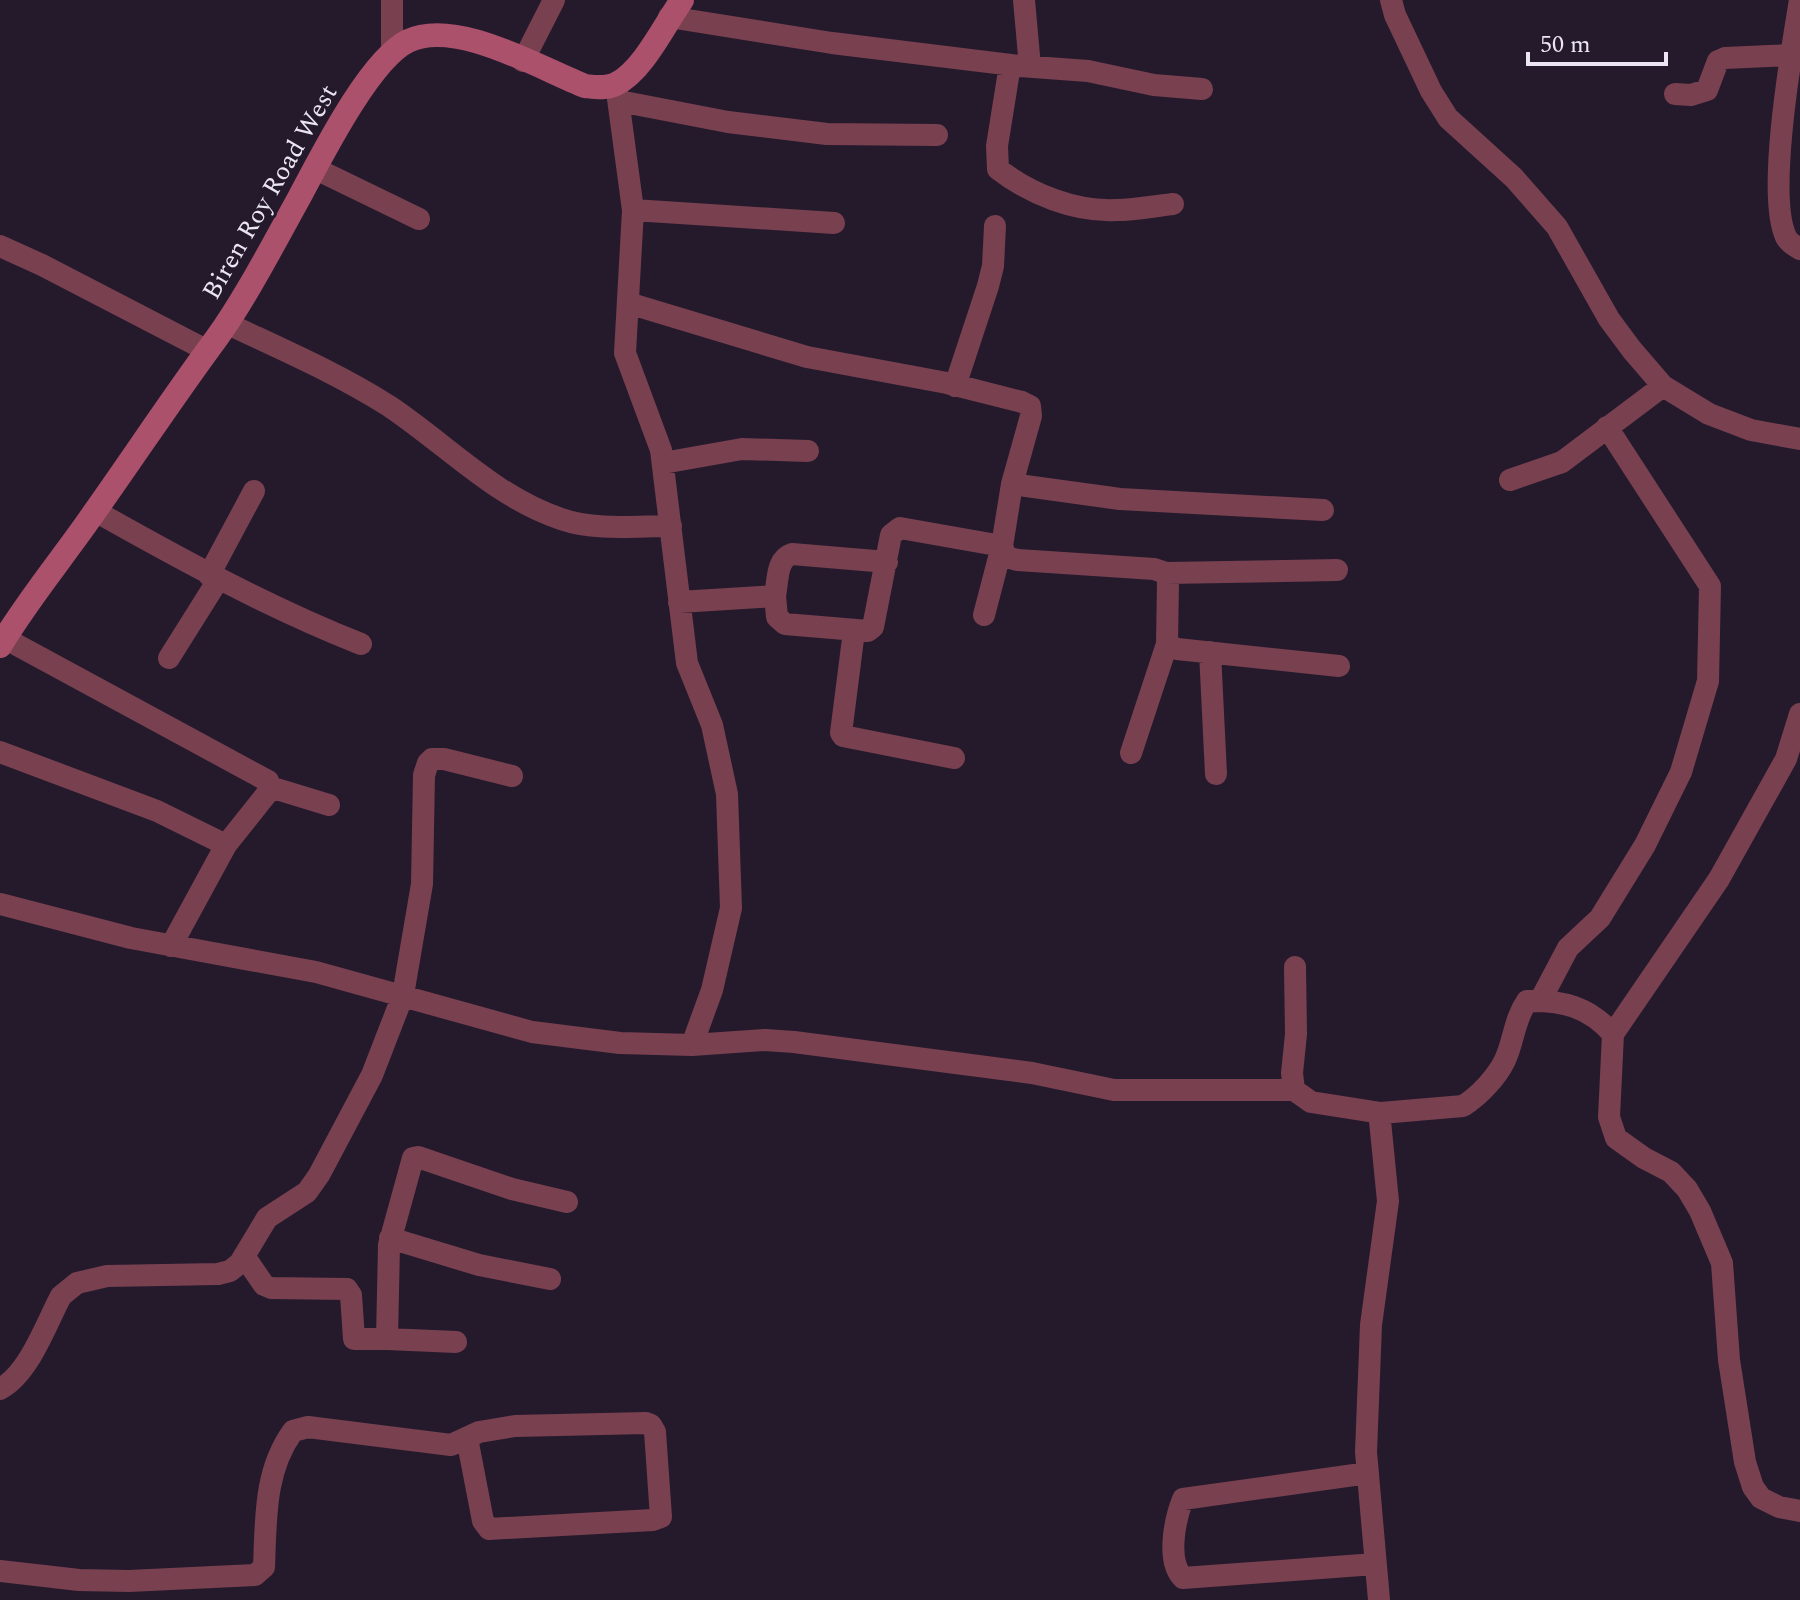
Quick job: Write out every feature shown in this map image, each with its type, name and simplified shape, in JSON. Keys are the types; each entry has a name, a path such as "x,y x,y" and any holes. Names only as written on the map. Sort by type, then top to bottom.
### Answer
{"main road":[{"path":"618,93 676,9"},
{"name":"Biren Roy Road West","path":"2,642 226,323 314,168 378,66 392,52 425,36 449,36 478,42 585,86 618,93"}],"street":[{"path":"392,0 392,52"},
{"path":"523,61 554,0"},
{"path":"1024,0 1020,66 997,146 998,169 1050,199 1071,205 1114,211 1173,204"},
{"path":"1391,0 1431,91 1448,118 1514,178 1557,227 1609,319 1663,386 1709,414 1799,444"},
{"path":"1800,0 1791,55 1791,130 1780,197 1784,228 1791,243 1800,249"},
{"path":"676,9 802,39 1020,66 1088,71 1154,85 1202,89"},
{"path":"1675,94 1691,95 1707,90 1718,61 1725,58 1791,55"},
{"path":"692,1045 712,990 731,908 726,785 712,725 687,663 663,463 656,432 625,353 633,210 618,93 728,122 827,134 937,135"},
{"path":"314,168 419,219"},
{"path":"633,210 834,223"},
{"path":"955,386 988,286 993,266 995,226"},
{"path":"0,246 206,350"},
{"path":"628,303 807,357 955,386 1030,406 1031,416 1012,484 1002,546 984,615"},
{"path":"226,323 345,379 392,409 474,473 562,520 596,525 671,526"},
{"path":"1510,480 1562,462 1663,386"},
{"path":"1540,1001 1568,948 1600,918 1645,845 1681,772 1708,681 1710,586 1607,427"},
{"path":"663,463 742,449 808,451"},
{"path":"1012,484 1120,499 1323,510"},
{"path":"169,658 214,578 254,491"},
{"path":"95,511 214,578 287,614 361,644"},
{"path":"887,562 792,554 785,556 781,561 775,596 777,617 785,624 868,631 873,627 887,562 891,535 900,528 1002,546"},
{"path":"1002,546 1006,557 1018,560 1154,569 1166,573 1337,570"},
{"path":"1131,753 1167,644 1166,573"},
{"path":"679,602 775,596"},
{"path":"854,631 843,736 954,758"},
{"path":"2,642 261,776 270,787 329,805"},
{"path":"1167,644 1177,649 1339,666"},
{"path":"1210,652 1216,774"},
{"path":"1800,714 1786,759 1719,879 1613,1034 1609,1117 1616,1138 1671,1172 1687,1189 1700,1211 1722,1263 1729,1360 1745,1462 1753,1487 1761,1498 1779,1507 1800,1511"},
{"path":"0,752 157,811 226,845"},
{"path":"0,1389 10,1384 21,1371 61,1296 77,1283 107,1276 218,1274 230,1271 244,1256 267,1218 307,1192 372,1075 403,995 422,884 424,775 428,763 432,759 444,759 512,776"},
{"path":"171,946 226,845 270,787"},
{"path":"0,904 131,938 316,972 532,1032 620,1043 692,1045 765,1040 794,1042 1032,1073 1114,1090 1294,1090 1311,1102 1381,1113 1463,1106 1474,1099 1505,1061 1519,1013 1527,1001 1586,1010 1613,1034"},
{"path":"1294,1090 1295,967"},
{"path":"1379,1600 1366,1452 1371,1325 1388,1201 1381,1113"},
{"path":"387,1339 390,1238 411,1162 418,1157 512,1189 567,1202"},
{"path":"390,1238 479,1265 550,1279"},
{"path":"244,1256 264,1285 271,1288 347,1289 351,1295 354,1339 456,1342"},
{"path":"0,1571 79,1580 129,1581 255,1575 264,1567 267,1494 273,1467 293,1431 308,1427 444,1445 479,1432 525,1426 651,1425 655,1432 661,1517 653,1520 489,1529 483,1521 467,1438"},
{"path":"1368,1473 1183,1499 1177,1514 1175,1558 1177,1572 1183,1578 1375,1564"}]}
